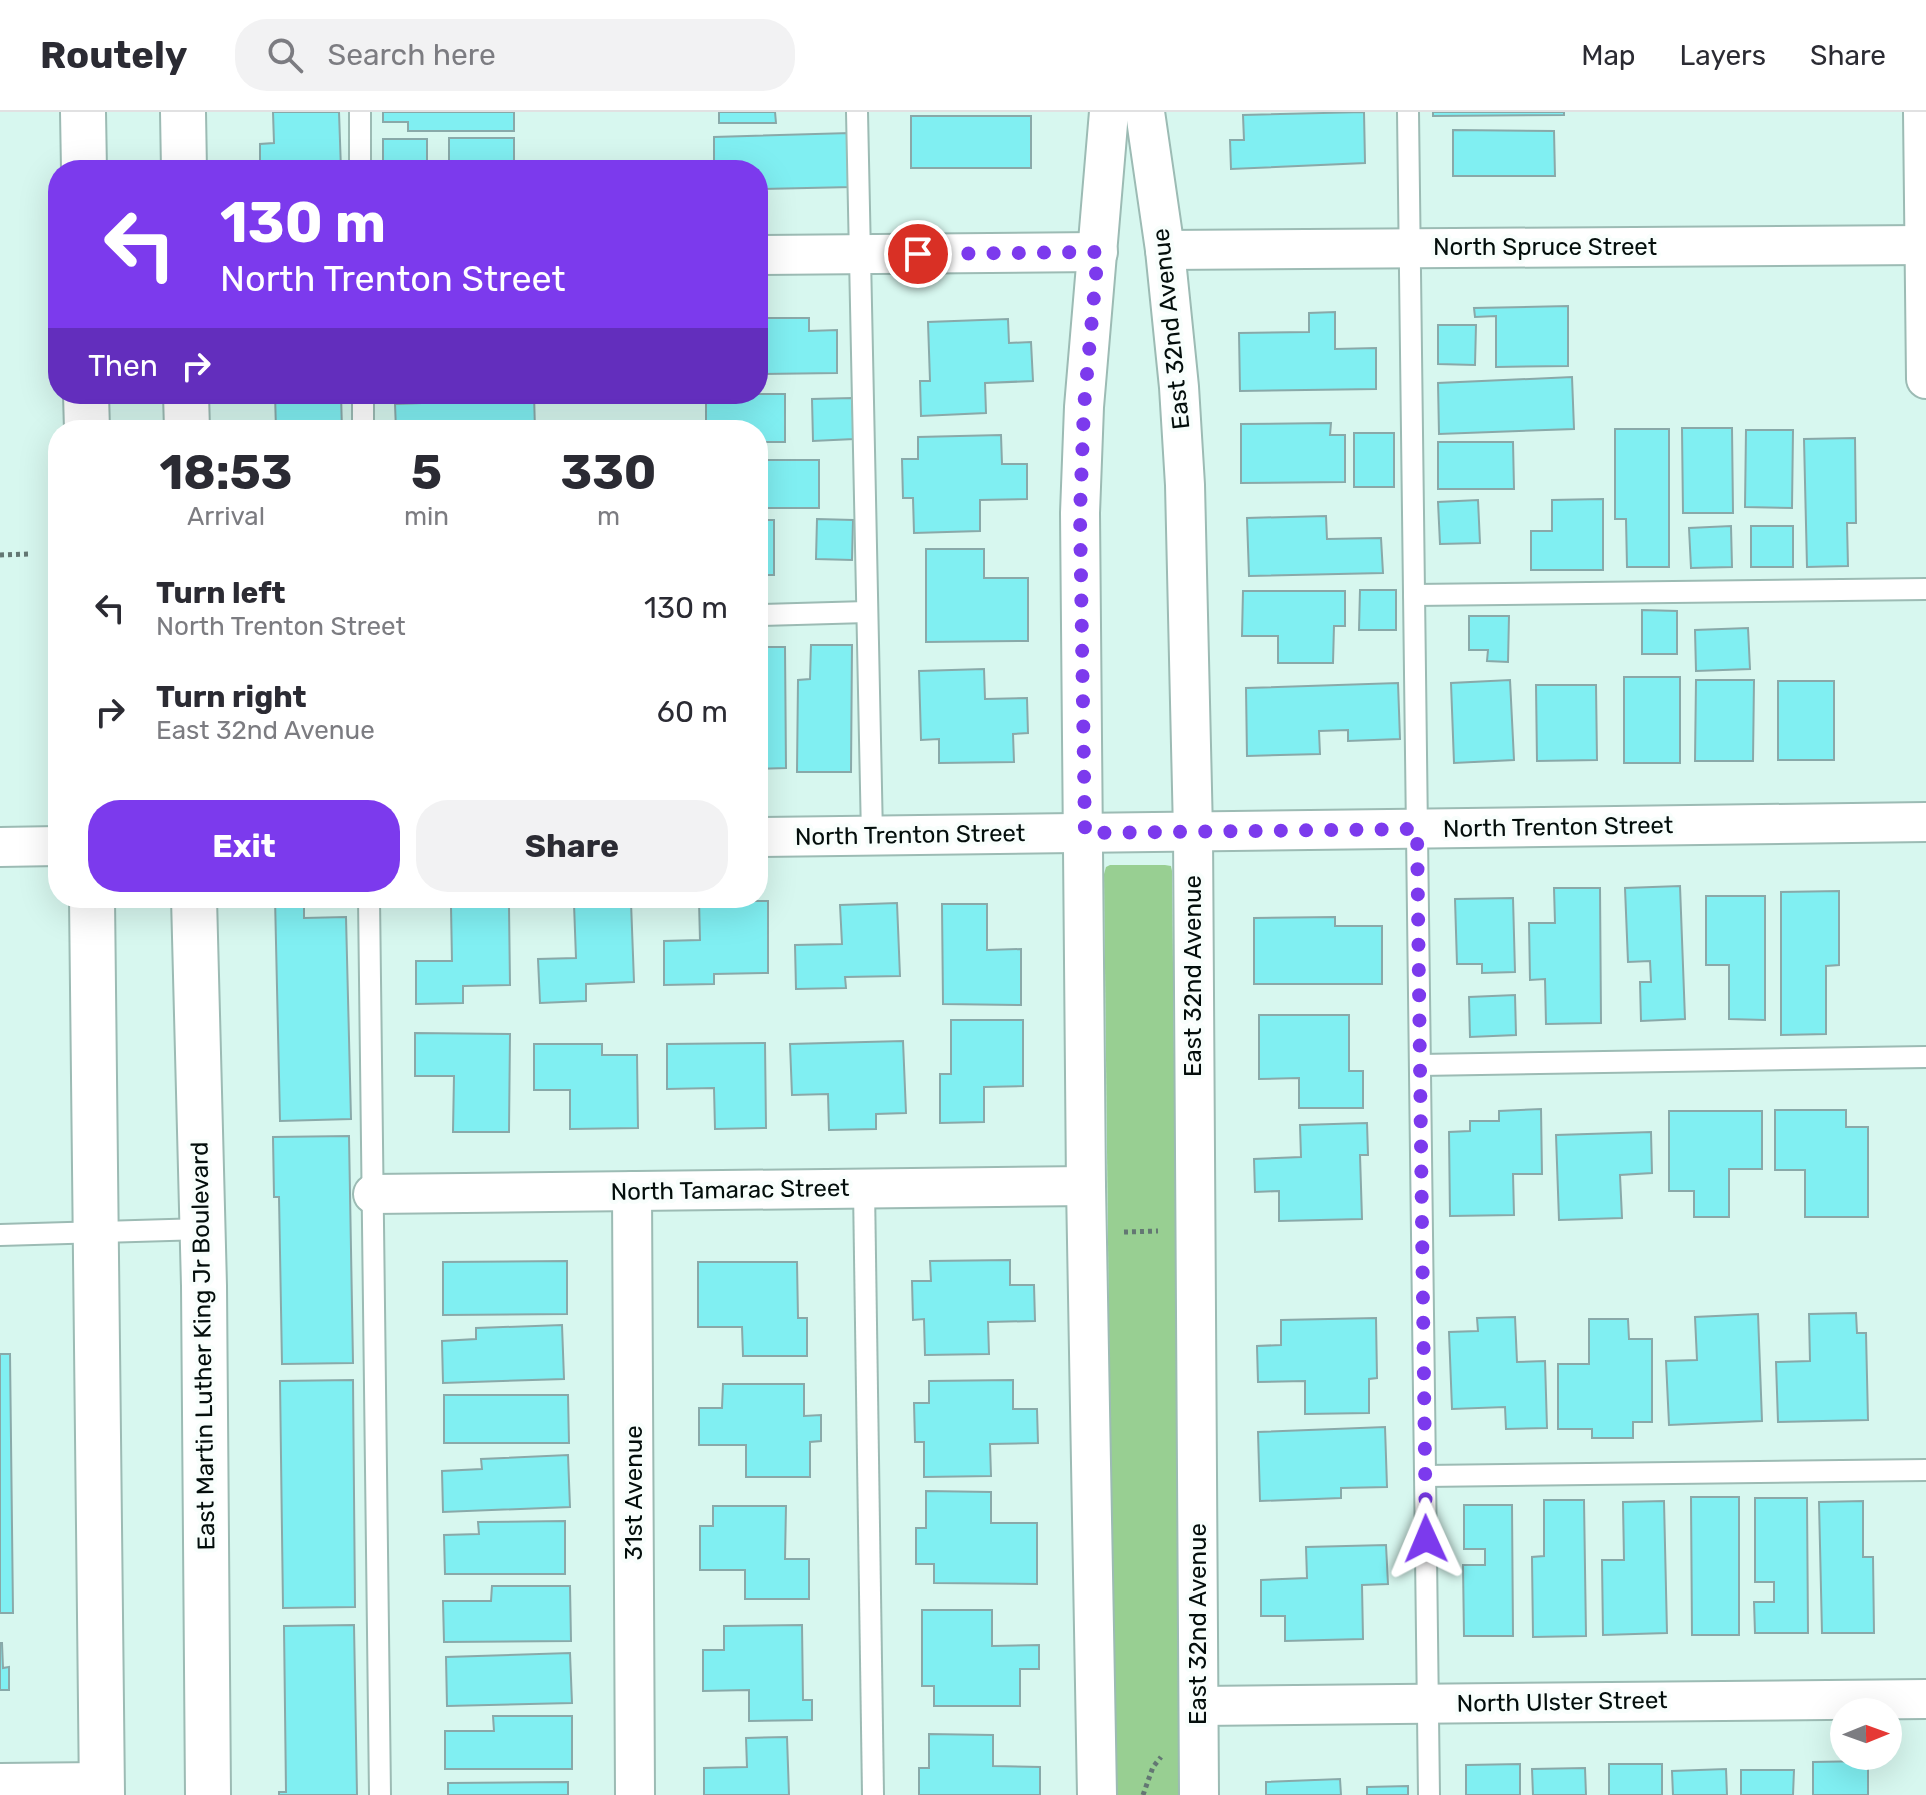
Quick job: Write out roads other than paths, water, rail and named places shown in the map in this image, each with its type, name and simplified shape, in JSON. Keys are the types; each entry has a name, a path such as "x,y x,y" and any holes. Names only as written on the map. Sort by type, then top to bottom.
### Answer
{"main road":[{"path":"83,112 84,160"},
{"path":"183,112 184,160"},
{"path":"92,908 102,1789"},
{"name":"East Martin Luther King Jr Boulevard","path":"194,908 203,1229 208,1795"}],"street":[{"path":"1097,1795 1086,1186 1080,513 1084,407 1109,112"},
{"name":"East 32nd Avenue","path":"1145,112 1165,250 1185,485 1193,832 1199,1795"},
{"path":"1923,112 1926,379"},
{"name":"North Spruce Street","path":"1165,250 1924,245"},
{"path":"768,255 1098,252"},
{"name":"North Trenton Street","path":"768,837 1926,822"},
{"path":"0,847 48,846"},
{"name":"North Tamarac Street","path":"373,1194 1086,1186"},
{"name":"31st Avenue","path":"632,1191 635,1795"},
{"name":"North Ulster Street","path":"1199,1706 1926,1699"},
{"path":"0,1783 102,1789"}],"lane":[{"path":"360,112 360,160"},
{"path":"857,112 872,836"},
{"path":"1408,112 1429,1795"},
{"path":"1414,595 1926,589"},
{"path":"768,615 867,612"},
{"path":"369,908 380,1795"},
{"path":"1420,1065 1926,1057"},
{"path":"864,1189 873,1795"},
{"path":"0,1235 203,1229"},
{"path":"1425,1476 1926,1470"}]}
